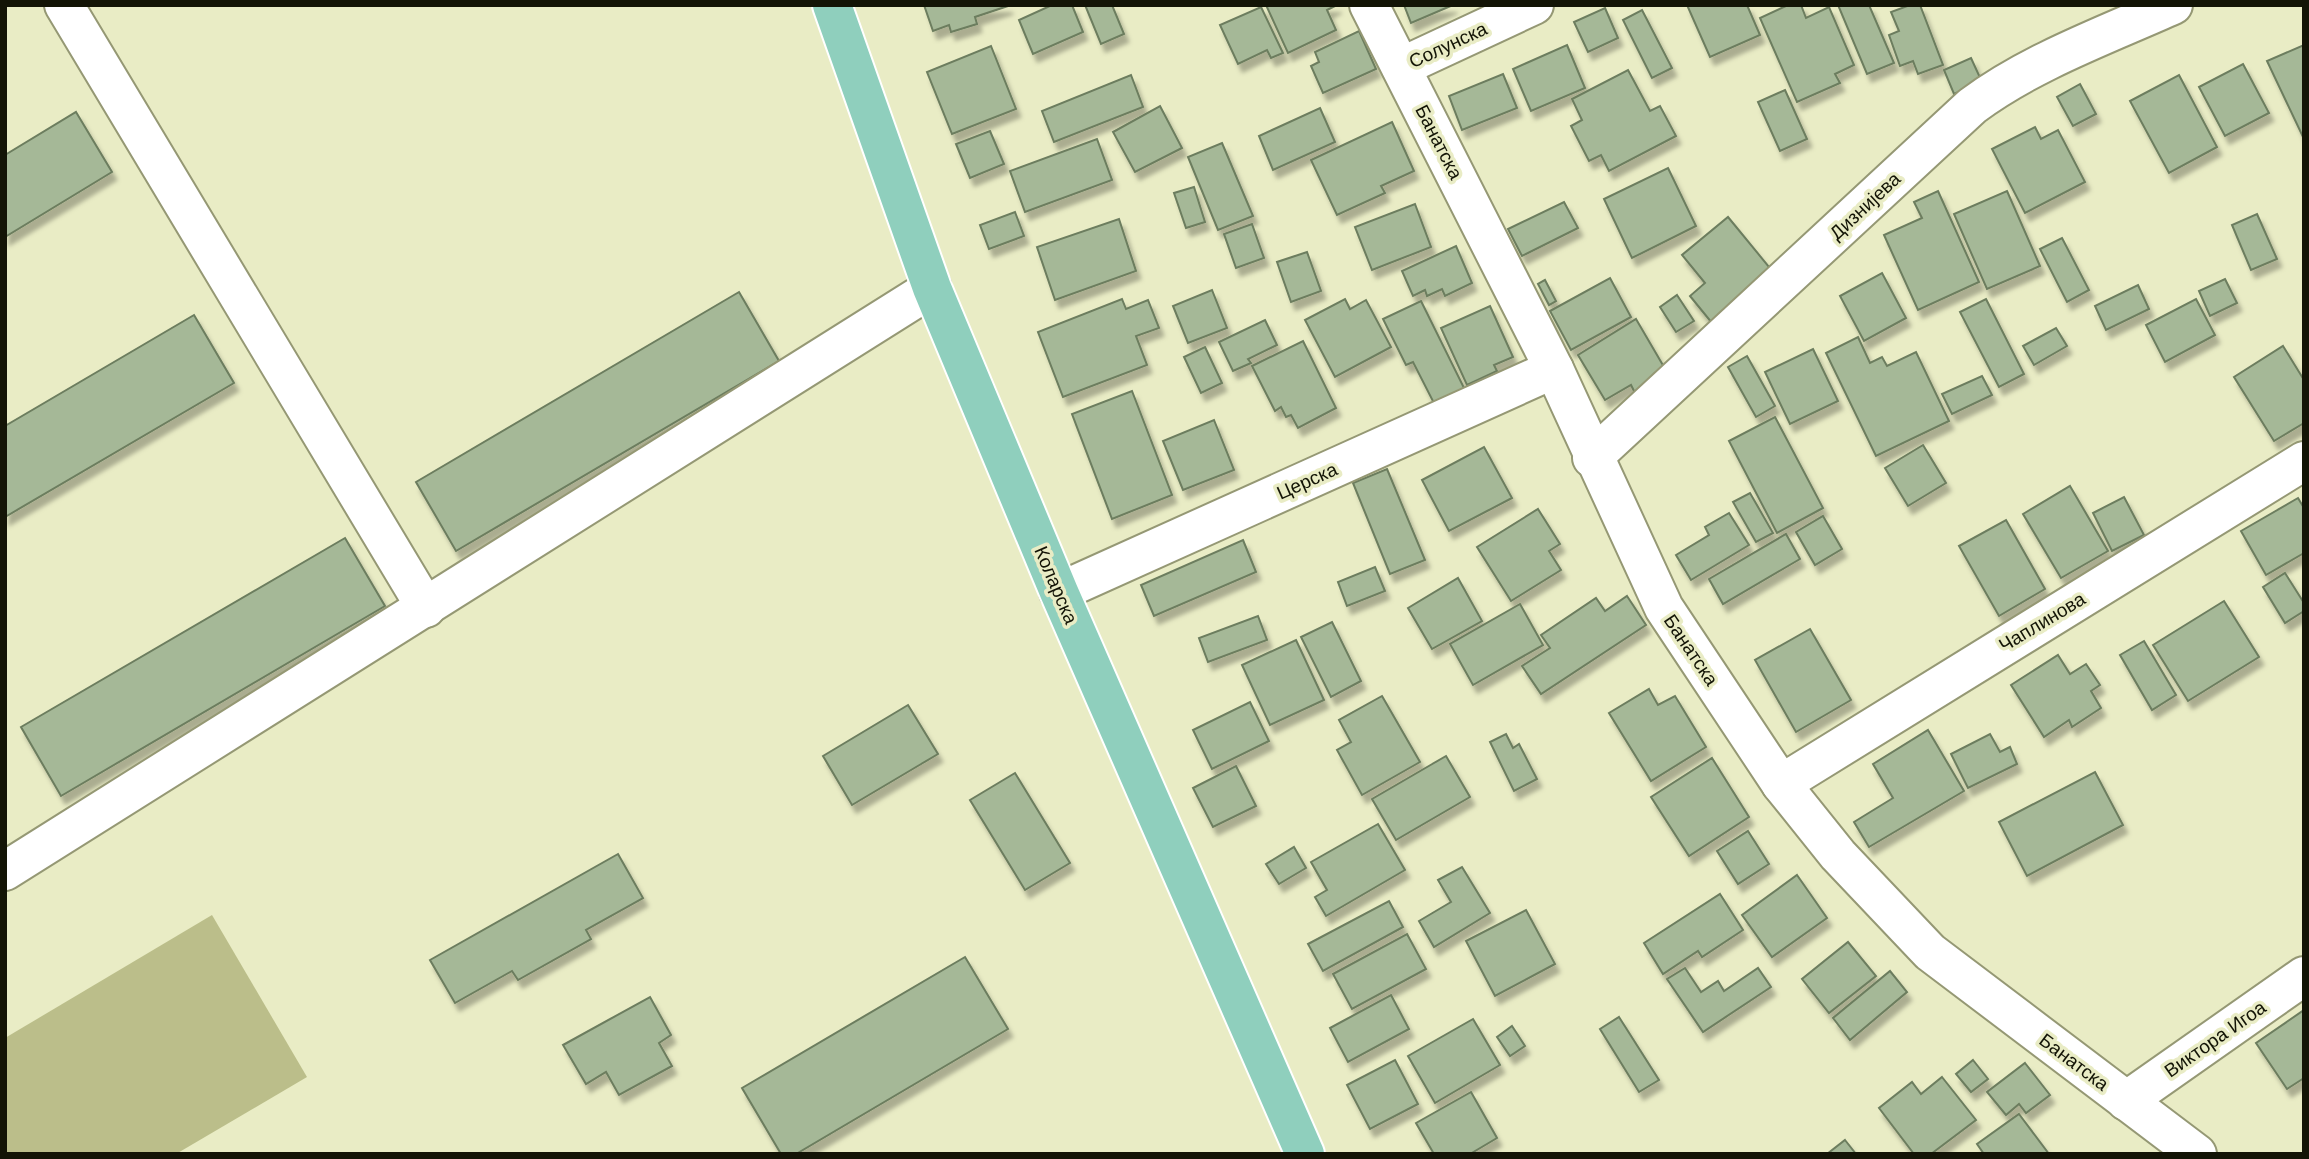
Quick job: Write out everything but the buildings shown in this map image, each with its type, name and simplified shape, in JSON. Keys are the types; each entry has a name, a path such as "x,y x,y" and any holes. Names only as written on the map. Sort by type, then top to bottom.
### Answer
{"main road":[{"name":"Коларска","path":"832,5 932,288 1059,592 1305,1154"}],"street":[{"path":"64,5 426,608"},
{"name":"Банатска","path":"1369,5 1554,369 1592,458 1664,608 1781,784 1838,855 1930,952 2197,1154"},
{"name":"Солунска","path":"1401,67 1534,5"},
{"name":"Дизнијева","path":"1592,458 1972,106 1996,88 2173,5"},
{"path":"5,871 932,288"},
{"name":"Церска","path":"1059,592 1554,369"},
{"name":"Чаплинова","path":"1781,784 2304,461"},
{"name":"Виктора Игоа","path":"2126,1101 2304,976"}],"green space":[{"path":"212,915 307,1077 176,1154 5,1154 5,1038"}]}
